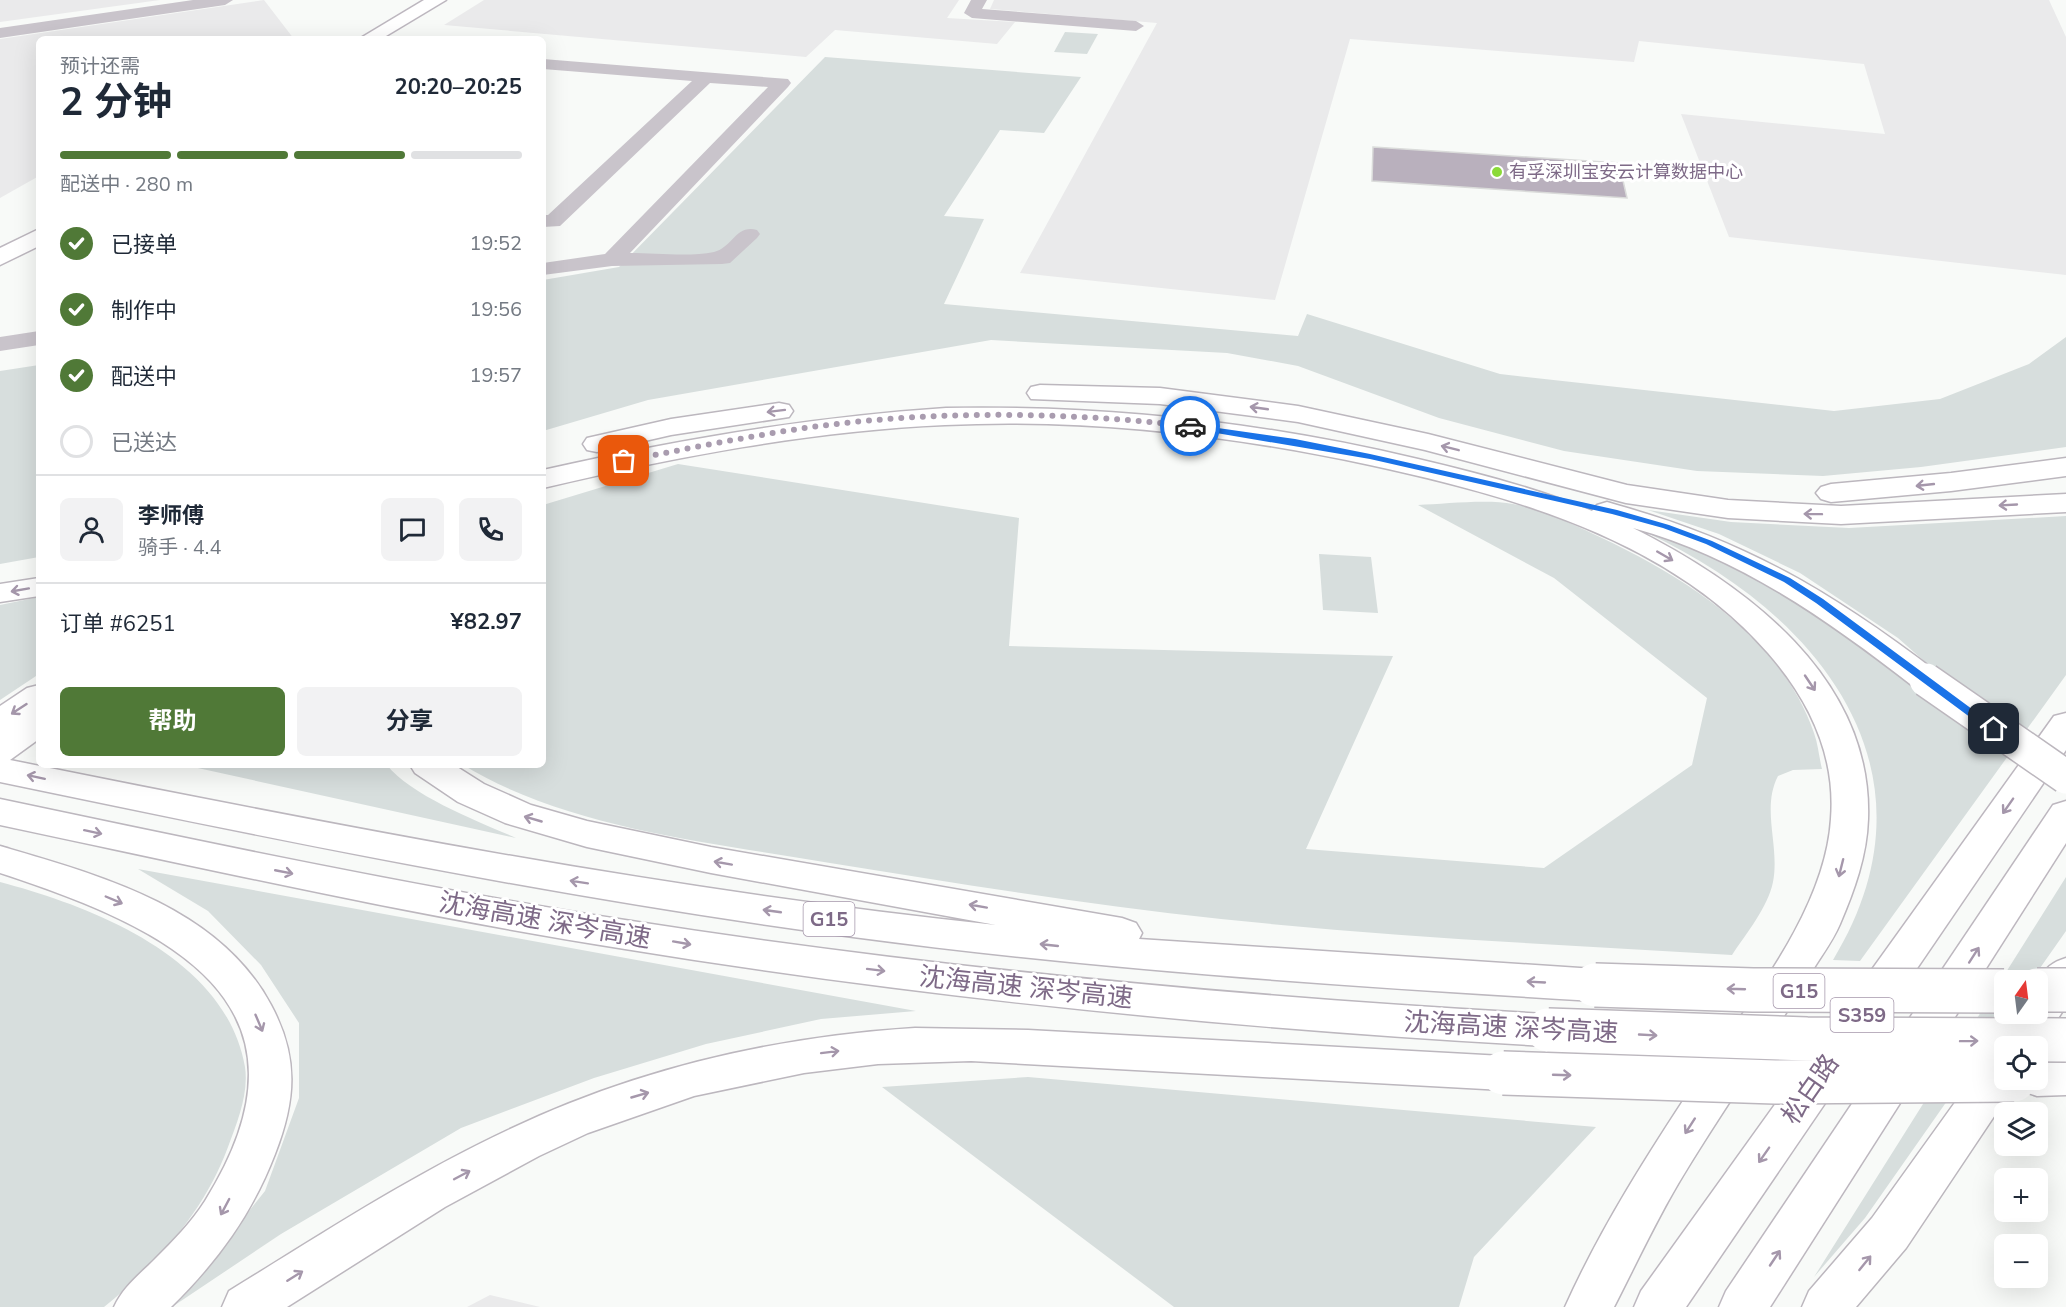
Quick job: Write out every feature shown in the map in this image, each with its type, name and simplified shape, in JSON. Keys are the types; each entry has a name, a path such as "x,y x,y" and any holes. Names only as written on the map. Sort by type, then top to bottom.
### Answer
{"main road":[{"path":"373,36 438,0"},
{"path":"393,36 457,0"},
{"path":"3,251 36,224"},
{"path":"3,251 36,237"},
{"path":"546,458 671,427 770,412 886,399 1032,393 1142,395 1228,403 1357,426 1709,543 1787,580 1872,637 1926,680 2066,777"},
{"path":"546,478 683,450 812,427 869,421 972,416 1086,417 1209,429 1739,510 1840,515 2066,503"},
{"path":"546,494 683,450"},
{"path":"1501,474 1765,494 1866,491 2066,466"},
{"path":"1501,474 1556,506 1651,548 1726,595 1787,652 1812,684 1839,735 1848,770 1850,810 1847,844 1837,885 1818,927 1661,1172 1589,1307"},
{"path":"0,593 36,587"},
{"path":"0,722 36,698"},
{"path":"0,751 36,724"},
{"name":"松白路","path":"1658,1307 2066,724"},
{"path":"433,768 471,793 518,814 640,846 1324,970"},
{"name":"沈海高速 深岑高速","path":"0,770 321,836 570,881 736,906 1001,940 1324,970 1595,985 1753,990 1994,991"},
{"name":"S359","path":"1743,1307 2066,814"},
{"name":"沈海高速 深岑高速","path":"18,816 405,896 720,949 1085,994 1285,1012 1548,1030 1725,1038 1953,1042 2066,1040"},
{"path":"0,859 67,882 157,919 193,945 235,982 260,1022 271,1062 267,1110 249,1163 220,1217 184,1262 138,1307"},
{"path":"2024,1036 2066,973"},
{"path":"2048,990 2066,990"},
{"path":"246,1307 381,1221 504,1152 622,1101 692,1080 769,1062 830,1052 915,1045 1006,1045 1503,1073 1775,1082 1994,1080"},
{"path":"2048,1079 2066,1078"},
{"path":"1826,1307 1889,1233 1994,1081"}],"street":[{"path":"0,33 225,0"},
{"path":"980,0 972,13 1136,26"},
{"path":"546,64 782,83 612,260"},
{"path":"546,221 553,222 706,77"},
{"path":"546,269 612,260 722,258 750,234"},
{"path":"0,344 36,338"}],"shaded area":[{"path":"0,0 160,0 0,22"},
{"path":"264,0 292,36 36,36 36,178 0,198 0,39"},
{"path":"484,0 959,0 947,18 1015,22 997,44 835,30 806,57 444,25"},
{"path":"994,0 2049,0 2066,37 2066,275 1729,237 1681,114 1885,134 1864,64 1639,41 1634,62 1350,39 1275,300 1020,273 1157,23 990,9"},
{"path":"1065,32 1098,34 1087,54 1054,52"},
{"path":"825,57 1081,77 1044,133 1000,130 944,216 984,219 944,304 1298,336 1307,314 1500,374 1834,411 1940,399 2029,364 2066,337 2066,447 1921,467 1823,476 1697,471 1564,451 1439,418 1298,366 1227,353 991,340 648,400 546,430 546,279 619,267"},
{"path":"36,365 36,558 0,564 0,371"},
{"path":"678,464 1019,518 1009,646 1393,656 1306,849 1544,868 1692,765 1707,698 1554,578 1418,505 1466,502 1513,504 1569,523 1634,554 1698,592 1728,615 1779,668 1799,699 1817,742 1822,769 1793,770 1778,776 1771,801 1775,868 1773,882 1762,911 1732,955 1349,931 1172,913 1025,894 689,840 594,819 548,804 504,787 469,768 546,768 546,504"},
{"path":"1648,510 1731,522 1849,528 2066,516 2066,675 2022,736 1941,676 1898,638 1800,573 1719,534"},
{"path":"1645,532 1696,550 1790,599 1835,629 2008,756 1860,961 1833,960 1865,891 1876,825 1870,763 1847,705 1811,653 1764,606 1707,566"},
{"path":"1319,554 1371,557 1378,613 1323,610"},
{"path":"36,598 36,676 0,700 0,605"},
{"path":"198,768 390,768 429,798 516,838"},
{"path":"138,869 916,1011 821,1019 706,1044 594,1078 461,1128 281,1234 172,1307 265,1191 299,1098 299,1023 261,965 208,911"},
{"path":"2066,877 2066,931 2039,970 2007,970"},
{"path":"0,882 75,906 114,923 151,943 184,967 212,996 233,1029 245,1067 244,1098 238,1118 218,1171 206,1193 192,1215 160,1255 104,1307 0,1307"},
{"path":"1994,991 1994,1024 2001,1024 1865,1218 1814,1277"},
{"path":"1028,1077 1596,1127 1474,1257 1459,1307 1174,1307 882,1087"},
{"path":"490,1295 540,1307 467,1307"}],"building":[{"name":"有孚深圳宝安云计算数据中心","path":"1373,147 1619,163 1627,198 1372,181"}],"way so far":[{"path":"624,461 812,427 917,418 1006,415 1086,417 1190,426"}],"place":[{"name":"有孚深圳宝安云计算数据中心","path":"1497,172"}],"route":[{"path":"1190,426 1295,442 1370,457 1494,487 1590,506 1666,526 1748,560 1787,580 1881,644 1994,729"}]}
